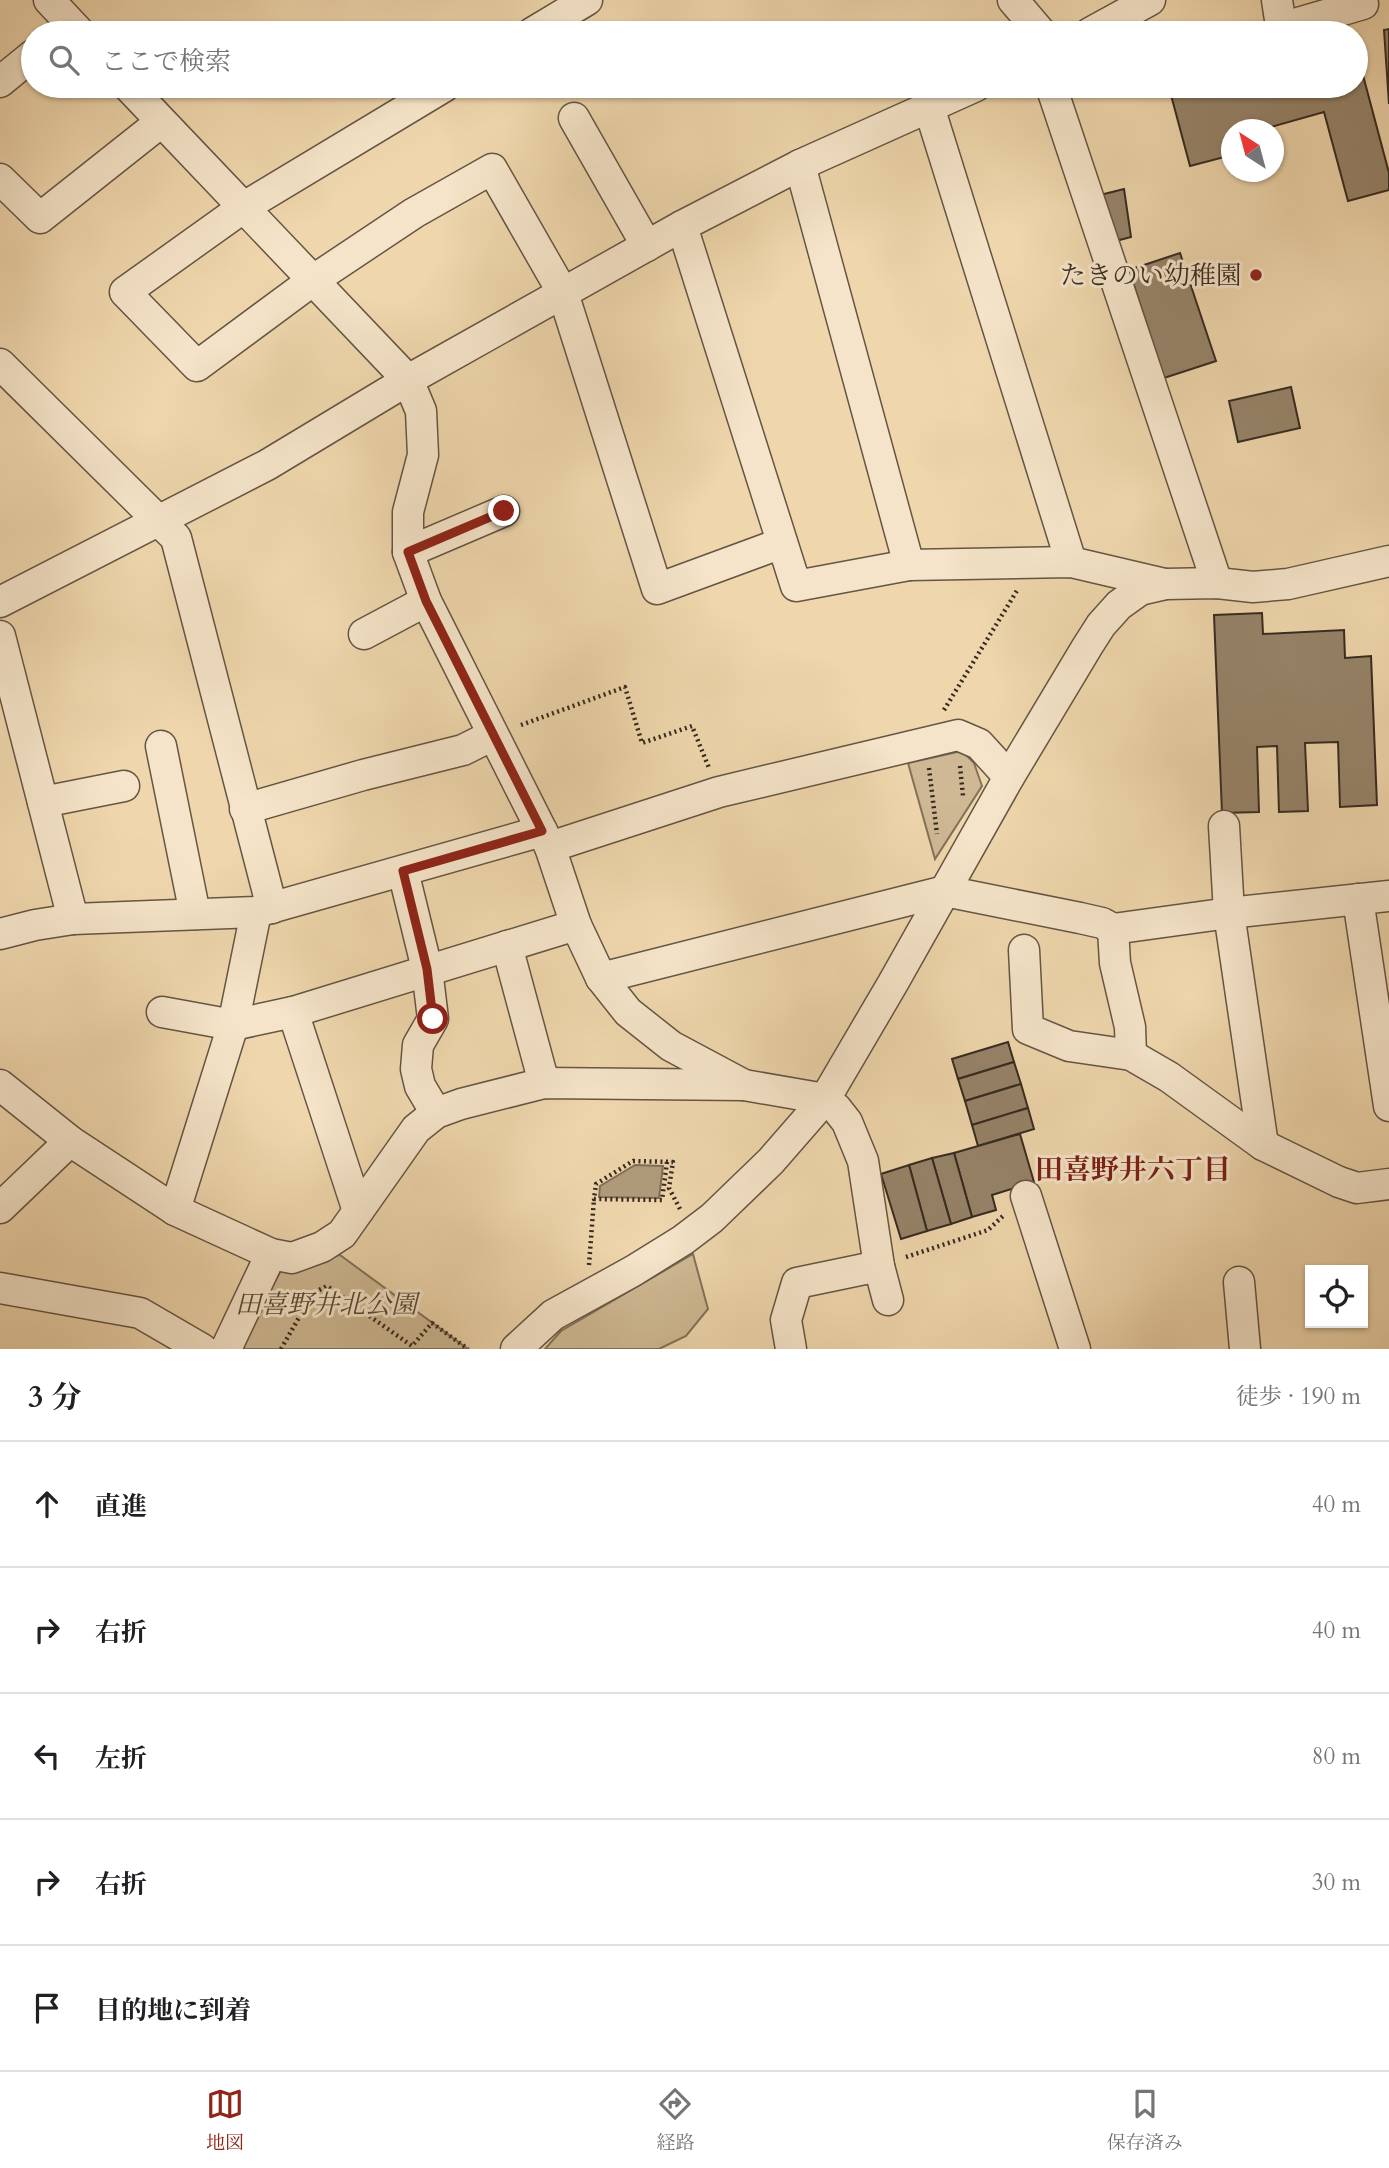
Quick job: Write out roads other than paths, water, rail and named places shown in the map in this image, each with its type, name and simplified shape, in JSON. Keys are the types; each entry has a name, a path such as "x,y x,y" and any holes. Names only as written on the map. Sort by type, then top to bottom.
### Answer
{"street":[{"path":"49,0 64,21"},
{"path":"551,21 587,0"},
{"path":"1013,0 1031,21"},
{"path":"1112,21 1150,0"},
{"path":"1280,20 1363,4"},
{"path":"0,82 21,65"},
{"path":"139,98 408,380 421,411 423,455 408,512 408,552 426,601 546,839 576,925 601,978 628,1012 671,1046 744,1085"},
{"path":"425,98 244,207 125,292 197,366 312,281 414,214 492,169 564,293 657,589 782,543"},
{"path":"0,602 267,466 408,380 682,226 800,165 949,98"},
{"path":"1055,98 1217,583"},
{"path":"929,107 1071,562"},
{"path":"574,118 647,246"},
{"path":"0,179 40,218 161,122"},
{"path":"800,165 909,565"},
{"path":"682,226 796,586 909,565 1071,562 1166,584"},
{"path":"0,364 176,538 246,809 264,910 233,1025 175,1210"},
{"path":"408,552 504,511"},
{"path":"516,1349 553,1315 633,1271 683,1240 712,1218 771,1161 825,1099 1009,777 1101,625 1119,605 1140,590 1166,584 1217,583 1253,587 1288,584 1389,561"},
{"path":"364,634 426,601"},
{"path":"0,636 73,919"},
{"path":"246,809 363,775 463,750 493,735"},
{"path":"0,934 73,919 264,910 403,871 546,839 719,792 926,756 958,735 979,744 1009,777"},
{"path":"161,746 195,914"},
{"path":"43,802 124,786"},
{"path":"1224,826 1229,913 1263,1145"},
{"path":"403,871 427,969 433,1019 418,1045 416,1069 420,1086 436,1112"},
{"path":"601,978 945,891 1080,918 1102,923 1113,929 1229,913 1389,896"},
{"path":"1359,900 1389,1106"},
{"path":"162,1012 233,1025 293,1012 576,925"},
{"path":"1113,929 1115,963 1130,1027 1132,1055"},
{"path":"507,946 544,1083"},
{"path":"1024,950 1028,1029 1069,1046 1132,1055 1169,1077 1263,1145 1339,1182 1357,1188 1389,1184"},
{"path":"293,1012 358,1211"},
{"path":"0,1085 70,1142 175,1210 271,1254 292,1258 322,1247 342,1234 416,1129 436,1112 461,1104 544,1083 744,1085 825,1099 847,1122 863,1161 878,1266 888,1300"},
{"path":"0,1208 70,1142"},
{"path":"1026,1196 1075,1349"},
{"path":"226,1349 271,1254"},
{"path":"791,1349 786,1320 797,1283 878,1266"},
{"path":"1239,1282 1245,1349"},
{"path":"0,1289 140,1314 202,1349"}],"place":[{"name":"たきのい幼稚園","path":"1256,275"}],"district":[{"name":"田喜野井六丁目","path":"1133,1169"}],"park label":[{"name":"田喜野井北公園","path":"326,1304"}]}
